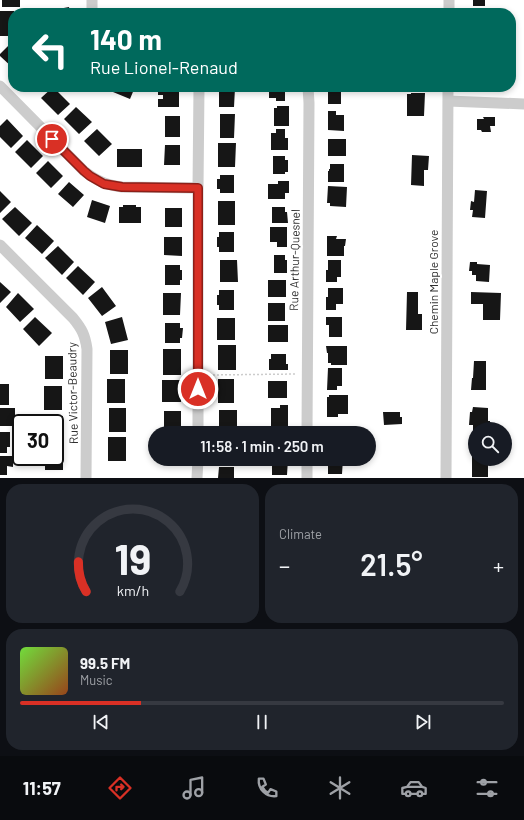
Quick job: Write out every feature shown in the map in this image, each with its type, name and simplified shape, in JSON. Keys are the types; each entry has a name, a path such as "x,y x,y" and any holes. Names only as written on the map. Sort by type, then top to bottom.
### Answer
{"street":[{"path":"0,86 84,171 97,180 108,185 122,187 198,188"},
{"path":"198,426 199,92"},
{"name":"Rue Arthur-Quesnel","path":"307,426 308,92"},
{"name":"Chemin Maple Grove","path":"446,478 448,92"},
{"path":"448,101 524,104"},
{"name":"Rue Victor-Beaudry","path":"0,246 73,318 86,339 86,478"},
{"path":"197,478 198,466"},
{"path":"307,466 307,478"}],"path":[{"path":"198,375 307,374"}],"building":[{"path":"2,0 20,0 20,7 2,7"},
{"path":"473,0 485,0 485,6 473,6"},
{"path":"0,11 8,11 8,36 0,36"},
{"path":"8,46 8,63 0,56 0,54"},
{"path":"48,92 58,92 70,104 58,115 41,98"},
{"path":"113,92 133,92 130,99"},
{"path":"158,92 179,92 179,107 158,107 158,99 163,99 163,95 158,95"},
{"path":"219,92 235,92 234,107 219,107"},
{"path":"269,92 285,92 285,101 276,101 276,98 269,98"},
{"path":"328,92 341,92 341,104 328,104"},
{"path":"425,93 424,116 407,116 407,94"},
{"path":"277,106 289,106 289,126 274,126 274,108 277,108"},
{"path":"76,107 92,122 79,134 64,119"},
{"path":"328,111 336,111 336,115 344,115 344,131 328,130"},
{"path":"220,114 235,114 234,138 220,138"},
{"path":"165,116 180,116 180,137 165,137"},
{"path":"483,117 495,117 495,126 490,126 491,132 482,132 481,130 477,130 477,119 484,119"},
{"path":"7,119 23,136 11,148 0,137 0,126"},
{"path":"97,129 112,144 99,156 84,141"},
{"path":"276,129 285,129 285,138 288,138 288,150 271,150 271,133 276,133"},
{"path":"328,139 346,139 346,156 328,156"},
{"path":"27,140 43,156 31,168 15,152"},
{"path":"218,143 236,143 235,167 218,167"},
{"path":"165,145 180,145 180,165 164,165"},
{"path":"117,149 142,149 142,167 117,167"},
{"path":"412,155 429,156 428,170 424,170 424,186 411,185"},
{"path":"273,156 285,156 285,160 288,160 288,172 285,172 285,174 273,174"},
{"path":"48,161 63,176 51,188 36,173"},
{"path":"330,164 344,164 344,182 328,182 328,171 330,169"},
{"path":"220,175 234,175 234,193 220,193 220,189 217,189 217,179 220,179"},
{"path":"278,181 289,181 289,193 285,193 285,199 268,199 268,184 278,184"},
{"path":"69,182 84,195 73,207 58,194"},
{"path":"328,186 347,187 346,207 330,206 330,203 327,203"},
{"path":"475,190 487,191 485,218 472,217 473,210 470,210 471,201 474,202"},
{"path":"0,191 11,202 0,213"},
{"path":"92,200 110,206 105,223 87,217"},
{"path":"218,201 235,201 235,225 218,225"},
{"path":"123,205 136,205 136,207 141,207 141,223 119,223 119,207 123,207"},
{"path":"15,207 32,223 19,236 2,219"},
{"path":"272,207 285,207 288,223 272,223"},
{"path":"165,208 182,208 182,227 165,227"},
{"path":"37,225 54,241 42,254 25,238"},
{"path":"270,227 287,227 287,247 277,247 277,242 270,242"},
{"path":"219,232 234,232 234,252 219,252 219,247 217,247 217,237 219,237"},
{"path":"327,236 337,236 336,239 346,239 344,256 327,256"},
{"path":"164,237 182,237 182,256 164,255"},
{"path":"58,246 74,262 62,275 45,258"},
{"path":"274,255 285,255 285,260 287,260 287,273 274,273"},
{"path":"220,260 237,260 238,282 220,282"},
{"path":"328,260 341,260 341,277 337,277 337,282 326,282"},
{"path":"470,262 490,265 489,282 476,281 476,275 472,275 472,271 469,271"},
{"path":"165,265 180,265 180,270 182,270 182,280 180,280 180,285 165,285"},
{"path":"78,266 95,282 83,295 66,278"},
{"path":"268,280 286,280 286,297 268,297"},
{"path":"0,282 11,292 0,303"},
{"path":"102,287 116,306 102,316 88,298"},
{"path":"328,288 343,288 343,304 336,304 336,310 326,310"},
{"path":"219,290 234,290 234,310 219,310 219,305 217,305 217,295 219,295"},
{"path":"407,292 418,292 418,314 422,314 422,330 406,330"},
{"path":"471,292 501,293 500,320 483,320 483,304 471,304"},
{"path":"18,293 34,309 20,322 6,307"},
{"path":"163,293 181,293 180,315 163,315"},
{"path":"268,303 285,303 285,321 268,321"},
{"path":"35,317 52,333 39,346 23,329"},
{"path":"122,317 128,340 111,344 105,322"},
{"path":"326,317 342,317 342,337 329,337 329,325 326,325"},
{"path":"217,318 235,318 235,340 217,340"},
{"path":"165,323 180,323 180,328 183,328 180,343 165,343"},
{"path":"268,325 288,325 288,342 268,342"},
{"path":"218,345 236,345 236,370 218,370"},
{"path":"326,346 347,346 347,365 331,365 331,363 328,363"},
{"path":"163,349 181,349 181,375 163,375"},
{"path":"110,350 128,350 128,374 110,374"},
{"path":"271,354 286,354 286,364 288,364 288,370 269,370 269,359 271,359"},
{"path":"45,356 63,356 63,379 45,379"},
{"path":"474,361 486,361 486,390 471,390"},
{"path":"328,368 342,368 342,386 337,386 337,390 327,390"},
{"path":"107,379 125,379 125,403 107,403"},
{"path":"218,379 234,379 234,403 218,403"},
{"path":"162,380 181,380 181,402 162,402"},
{"path":"268,381 287,381 287,398 268,398"},
{"path":"0,384 9,384 9,405 0,405"},
{"path":"44,386 62,386 62,410 44,410"},
{"path":"329,395 348,395 348,414 338,414 338,417 327,417 327,397 329,397"},
{"path":"280,405 288,405 288,426 271,426 271,408 280,408"},
{"path":"473,407 488,408 488,421 490,422 469,422 470,412 472,412"},
{"path":"0,408 15,408 15,414 12,414 12,426 0,426"},
{"path":"109,408 126,408 126,432 109,432"},
{"path":"219,410 237,410 237,426 219,426"},
{"path":"164,411 181,411 181,426 164,426"},
{"path":"383,412 400,412 402,424 384,425"},
{"path":"0,432 10,432 10,447 7,447 7,453 0,453"},
{"path":"108,437 126,437 126,461 108,461"},
{"path":"0,456 12,456 13,467 7,466 7,475 0,475"},
{"path":"45,466 63,466 63,470 45,470"},
{"path":"272,466 288,466 287,475 272,475"},
{"path":"328,466 343,466 342,474 328,474"},
{"path":"472,466 488,466 488,477 472,477"},
{"path":"219,467 234,467 234,478 218,478"}],"route":[{"path":"52,139 84,171 104,184 122,187 198,188 198,389"}]}
